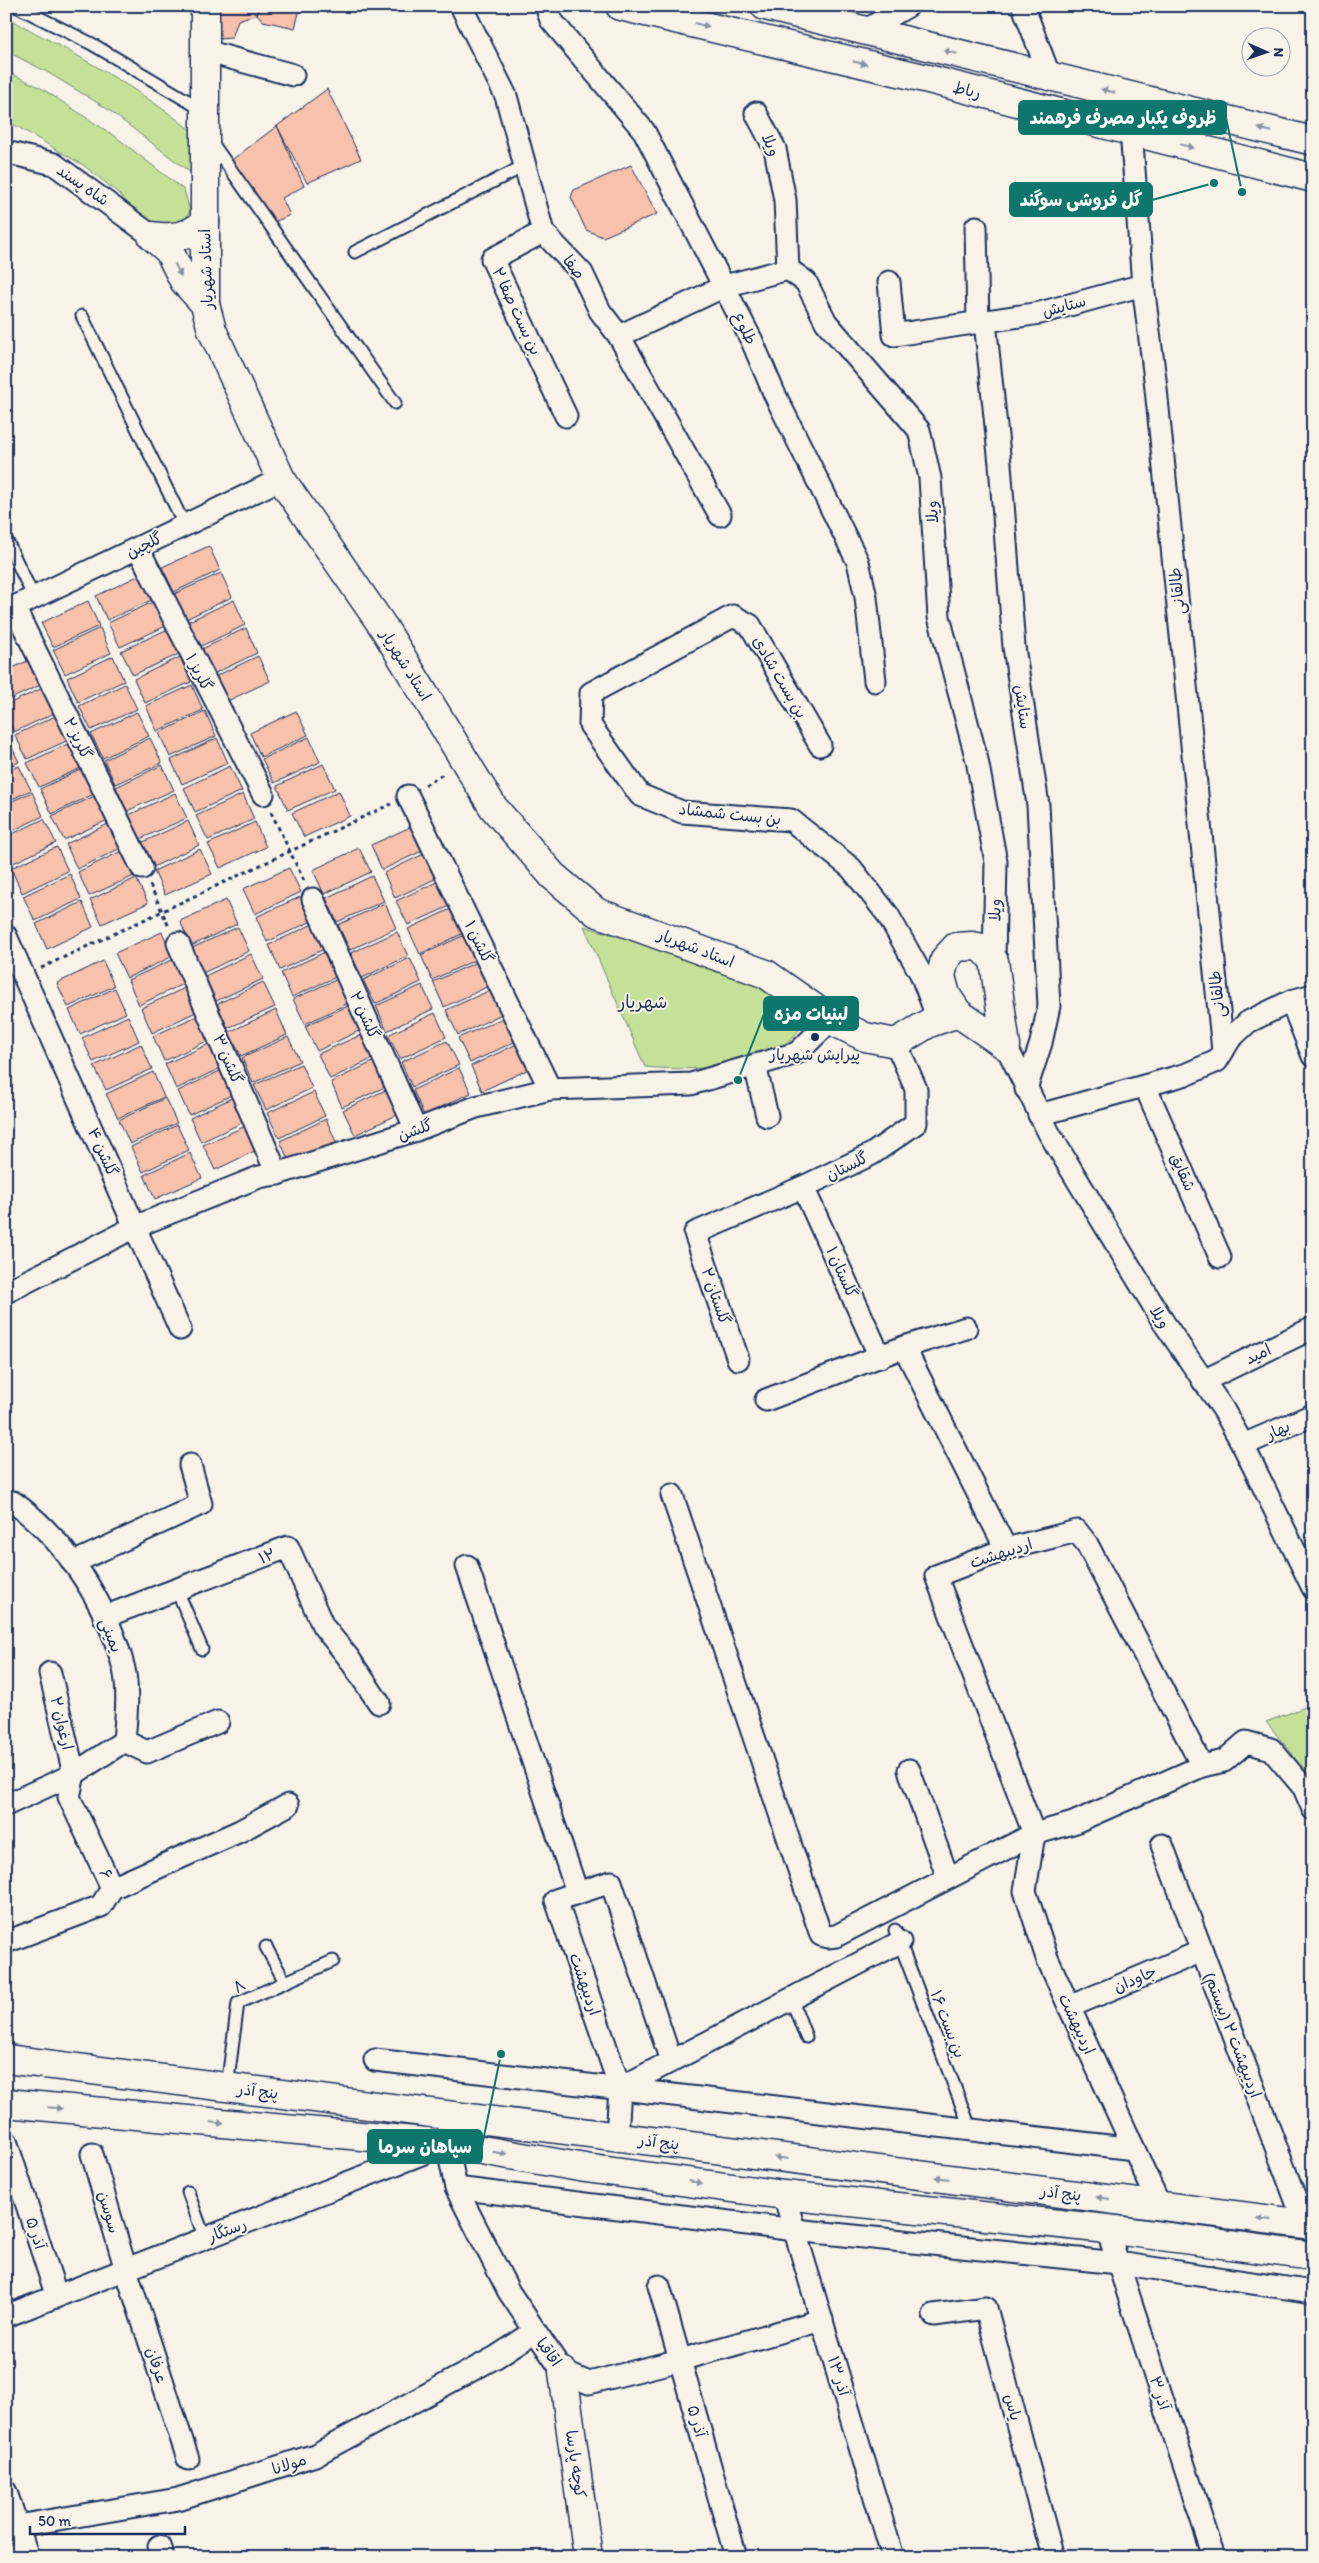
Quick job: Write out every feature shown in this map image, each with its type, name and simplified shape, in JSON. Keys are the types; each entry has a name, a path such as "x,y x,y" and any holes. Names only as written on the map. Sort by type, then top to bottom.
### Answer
{"main road":[{"name":"استاد شهریار","path":"205,6 204,304 212,330 281,479 384,628 493,807 553,876 596,912 766,974 831,1020 865,1037 896,1043"},
{"name":"رباط","path":"620,6 918,77 1313,178"},
{"name":"رباط","path":"765,6 1313,141"},
{"path":"152,236 165,238 183,236 195,232 205,222"},
{"path":"152,236 168,251 184,281 204,304"},
{"path":"948,1016 946,995 941,976 945,959 956,947 972,946 983,948 994,960 1006,1046"},
{"path":"896,1043 948,1016"},
{"path":"948,1016 1006,1046"},
{"name":"پنج آذر","path":"6,2059 1309,2225"},
{"name":"پنج آذر","path":"6,2103 447,2144 585,2168 784,2195 1107,2229 1313,2256"},
{"path":"585,2168 588,2133"},
{"path":"655,2177 661,2142"},
{"name":"کوچه پارسا","path":"563,2372 588,2557"}],"street":[{"name":"صفا","path":"461,6 506,96 543,232 582,273 600,310 619,336 720,515"},
{"name":"طلوع","path":"546,6 552,20 644,131 725,286 858,562 866,597 875,681"},
{"path":"864,31 908,6"},
{"path":"1023,6 1050,77"},
{"path":"205,51 293,75"},
{"name":"ویلا","path":"756,113 775,149 777,158 785,200 788,269 806,282 826,322 919,430 930,478 939,617 977,760 996,862 994,960"},
{"name":"طالقانی","path":"1131,131 1142,285 1155,379 1223,1051"},
{"name":"شاه پسند","path":"6,152 54,164 152,236"},
{"path":"976,227 981,322"},
{"name":"بن بست صفا ۲","path":"543,232 492,259 566,416"},
{"path":"619,336 725,286 788,269"},
{"name":"ستایش","path":"889,282 894,335 1040,313 1142,285"},
{"name":"ستایش","path":"981,322 1000,464 1014,647 1038,806 1048,1006 1041,1043 1026,1089"},
{"name":"گلچین","path":"10,609 281,479"},
{"name":"گلریز ۱","path":"138,548 196,666 263,794"},
{"name":"گلریز ۲","path":"10,609 142,868"},
{"name":"بن بست شادی","path":"733,616 750,625 820,745"},
{"name":"بن بست شمشاد","path":"733,616 591,693 590,725 640,795 682,812 791,820 815,837 851,868 888,915 921,974 948,1016"},
{"name":"گلشن ۱","path":"408,796 550,1088"},
{"name":"گلشن ۲","path":"313,900 416,1130"},
{"name":"گلشن ۳","path":"178,943 278,1174"},
{"name":"گلشن ۴","path":"8,946 24,976 137,1226 180,1328"},
{"path":"1039,1115 1187,1074 1217,1061 1230,1039 1248,1022 1291,1001 1313,995"},
{"path":"1291,1001 1313,1056"},
{"name":"گلشن","path":"6,1292 137,1226 259,1177 278,1174 416,1130 476,1108 550,1088 691,1084 797,1053 831,1020"},
{"name":"گلستان","path":"695,1233 803,1187 872,1154 916,1123 916,1088 896,1043"},
{"name":"ویلا","path":"1006,1046 1039,1115 1164,1323 1244,1445 1313,1588"},
{"path":"754,1065 767,1116"},
{"name":"شقایق","path":"1145,1086 1220,1258"},
{"name":"گلستان ۱","path":"803,1187 880,1357"},
{"name":"گلستان ۲","path":"695,1233 738,1358"},
{"path":"766,1400 904,1346 966,1328"},
{"name":"امید","path":"1203,1381 1313,1328"},
{"path":"904,1346 1006,1549"},
{"name":"بهار","path":"1244,1445 1313,1414"},
{"path":"73,1564 201,1504 190,1465"},
{"path":"672,1495 821,1935 828,1937 836,1936 1034,1834 1073,1823 1202,1766 1224,1761 1246,1742 1271,1749 1304,1788 1313,1809"},
{"name":"یمینی","path":"10,1502 35,1517 84,1577 104,1617 114,1638 124,1670 126,1718 124,1741"},
{"name":"اردیبهشت","path":"1160,2206 1047,1958 1025,1891 1034,1834 936,1576 1006,1549 1077,1531 1087,1544 1202,1766"},
{"name":"۱۲","path":"104,1617 288,1547 323,1626 348,1657 379,1703"},
{"path":"467,1566 577,1892 611,1882 671,2061"},
{"name":"ارغوان ۲","path":"50,1673 74,1774"},
{"path":"6,1805 74,1774 124,1741 147,1752 218,1722"},
{"path":"909,1770 948,1878"},
{"name":"۶","path":"6,1942 101,1906 112,1888 69,1797 74,1774"},
{"path":"112,1888 240,1831 288,1805"},
{"name":"اردیبهشت ۲ (بیستم)","path":"1162,1845 1309,2225"},
{"name":"اردیبهشت","path":"577,1892 556,1900 620,2088"},
{"path":"620,2088 791,1998 898,1936"},
{"name":"جاودان","path":"1069,2007 1202,1951"},
{"path":"375,2060 1134,2149"},
{"path":"617,2137 620,2088"},
{"name":"آذر ۵","path":"6,2141 57,2297"},
{"name":"اقاقیا","path":"447,2144 456,2188 509,2292 534,2332 563,2372 589,2383 680,2360 822,2320"},
{"name":"رستگار","path":"6,2316 447,2144"},
{"name":"سوسن","path":"92,2154 126,2270"},
{"path":"456,2188 795,2230 1118,2263 1312,2294"},
{"name":"۱۳ آذر","path":"784,2195 893,2557"},
{"name":"آذر ۳","path":"1107,2229 1214,2557"},
{"name":"عرفان","path":"126,2270 188,2459"},
{"name":"آذر ۵","path":"658,2286 736,2557"},
{"name":"یاس","path":"934,2315 986,2308 1053,2557"},
{"name":"مولانا","path":"18,2526 178,2499 315,2455 496,2357 534,2332"},
{"path":"6,2492 18,2526 20,2555"}],"lane":[{"path":"16,6 92,44 205,122 395,403"},
{"path":"355,252 526,165"},
{"path":"82,316 185,526"},
{"path":"6,539 34,598"},
{"path":"177,1590 202,1649"},
{"name":"بن بست ۱۶","path":"898,1936 971,2130"},
{"path":"266,1948 285,1982"},
{"name":"۸","path":"227,2087 238,2003 333,1961"},
{"path":"791,1998 806,2037"},
{"path":"188,2192 205,2239"}],"path":[{"path":"24,976 408,796 464,760"},
{"path":"263,794 313,900"},
{"path":"142,868 178,943"}],"green space":[{"path":"6,17 127,85 194,133 195,176 106,108 47,72 6,51"},
{"path":"6,71 41,88 116,137 184,190 190,211 180,228 143,219 116,191 83,165 6,120"},
{"path":"584,926 694,959 753,982 809,1016 798,1032 784,1045 754,1060 717,1067 679,1069 645,1067"},
{"path":"1313,1704 1313,1788 1291,1752 1266,1722"}],"building":[{"path":"208,6 259,6 257,14 238,20 232,38 218,39"},
{"path":"259,6 301,6 295,28 263,21 257,14"},
{"path":"327,89 361,159 307,183 277,126"},
{"path":"277,126 304,186 282,198 290,215 272,223 229,162"},
{"path":"631,165 657,214 603,237 586,230 571,197 574,190"},
{"path":"209,546 220,570 174,592 162,567"},
{"path":"221,573 232,597 186,619 174,594"},
{"path":"142,574 154,599 107,620 96,596"},
{"path":"234,600 245,625 199,647 187,622"},
{"path":"88,601 99,626 53,647 41,623"},
{"path":"155,601 166,626 120,647 108,623"},
{"path":"100,628 111,653 65,674 53,650"},
{"path":"246,628 257,653 211,675 200,650"},
{"path":"168,629 179,654 133,675 121,651"},
{"path":"113,656 124,681 78,702 67,678"},
{"path":"258,656 270,681 223,703 212,678"},
{"path":"36,657 47,682 6,701 6,671"},
{"path":"180,657 191,682 145,703 134,679"},
{"path":"125,684 137,709 91,730 79,706"},
{"path":"49,685 61,710 14,732 6,714 6,705"},
{"path":"192,685 203,710 157,731 146,706"},
{"path":"205,711 216,736 170,757 159,733"},
{"path":"296,711 308,735 261,757 250,733"},
{"path":"137,712 149,736 103,758 91,734"},
{"path":"62,713 73,738 27,759 15,735"},
{"path":"309,737 320,762 274,783 262,759"},
{"path":"6,738 19,762 6,768"},
{"path":"150,738 162,763 115,784 104,760"},
{"path":"217,738 228,763 182,784 171,760"},
{"path":"74,741 85,766 39,787 27,763"},
{"path":"323,764 335,789 288,810 277,786"},
{"path":"162,765 174,790 127,811 116,787"},
{"path":"19,766 31,790 6,802 6,772"},
{"path":"230,766 242,791 195,812 184,788"},
{"path":"86,767 98,792 52,814 40,789"},
{"path":"339,791 350,816 304,837 292,813"},
{"path":"32,792 43,816 6,834 6,804"},
{"path":"175,793 187,818 140,839 129,815"},
{"path":"99,794 110,819 64,840 52,816"},
{"path":"243,794 254,819 208,840 196,816"},
{"path":"44,819 56,843 9,865 6,859 6,837"},
{"path":"188,821 199,845 153,867 141,843"},
{"path":"112,822 123,847 77,869 66,844"},
{"path":"255,822 266,847 220,868 208,844"},
{"path":"417,824 428,848 382,870 371,845"},
{"path":"57,847 68,871 22,893 11,868"},
{"path":"359,848 371,872 324,894 313,870"},
{"path":"200,849 212,874 165,895 154,871"},
{"path":"124,850 136,875 89,896 78,872"},
{"path":"430,851 441,876 395,898 384,873"},
{"path":"289,868 301,892 255,914 243,889"},
{"path":"70,874 81,899 35,921 23,896"},
{"path":"372,876 384,901 337,922 326,898"},
{"path":"136,878 148,903 102,924 90,900"},
{"path":"443,879 454,904 408,925 396,901"},
{"path":"302,896 314,920 267,942 256,917"},
{"path":"226,900 237,924 191,946 180,921"},
{"path":"82,902 93,927 47,949 36,924"},
{"path":"385,903 396,928 350,950 338,925"},
{"path":"455,907 466,932 420,954 408,929"},
{"path":"315,923 326,948 280,970 269,945"},
{"path":"238,927 249,951 203,973 192,948"},
{"path":"162,932 173,956 127,978 115,953"},
{"path":"397,932 408,956 362,978 351,953"},
{"path":"467,934 479,958 432,980 421,955"},
{"path":"327,951 338,976 292,997 281,973"},
{"path":"251,954 263,979 216,1001 205,976"},
{"path":"410,958 421,982 375,1004 363,980"},
{"path":"174,959 185,983 139,1005 128,980"},
{"path":"103,961 114,986 68,1007 57,983"},
{"path":"479,961 491,985 444,1007 433,982"},
{"path":"340,978 351,1002 305,1024 293,999"},
{"path":"263,982 275,1007 228,1028 217,1004"},
{"path":"422,985 433,1009 387,1031 376,1006"},
{"path":"187,987 198,1011 152,1033 141,1008"},
{"path":"115,988 126,1013 80,1034 69,1010"},
{"path":"493,989 504,1013 458,1035 446,1010"},
{"path":"352,1004 363,1029 317,1051 305,1026"},
{"path":"276,1010 287,1035 241,1056 229,1032"},
{"path":"435,1013 446,1037 400,1059 388,1035"},
{"path":"199,1015 211,1039 164,1061 153,1036"},
{"path":"128,1016 139,1041 93,1062 82,1038"},
{"path":"505,1017 516,1041 470,1063 458,1038"},
{"path":"365,1033 376,1057 330,1079 318,1054"},
{"path":"288,1037 300,1061 253,1083 242,1058"},
{"path":"447,1041 459,1065 412,1087 401,1062"},
{"path":"211,1043 223,1067 176,1089 165,1064"},
{"path":"141,1044 152,1069 106,1090 94,1066"},
{"path":"517,1044 529,1069 482,1091 471,1066"},
{"path":"377,1060 389,1085 342,1107 331,1082"},
{"path":"301,1064 312,1088 266,1110 254,1085"},
{"path":"459,1068 471,1093 424,1115 413,1090"},
{"path":"224,1069 236,1093 189,1115 178,1091"},
{"path":"153,1072 164,1097 118,1118 106,1094"},
{"path":"390,1088 401,1113 355,1135 343,1110"},
{"path":"314,1092 325,1116 279,1138 267,1113"},
{"path":"236,1096 248,1120 201,1142 190,1118"},
{"path":"165,1098 177,1123 130,1144 119,1120"},
{"path":"326,1119 337,1144 291,1166 280,1141"},
{"path":"250,1124 261,1148 215,1170 203,1145"},
{"path":"177,1125 189,1150 143,1172 131,1147"},
{"path":"190,1153 202,1178 155,1199 144,1175"}],"place":[{"name":"گل فروشی سوگند","path":"1214,183"},
{"name":"ظروف یکبار مصرف فرهمند","path":"1242,192"},
{"name":"پیرایش شهریار","path":"815,1037"},
{"name":"لبنیات مزه","path":"738,1080"},
{"name":"سپاهان سرما","path":"501,2054"}],"district":[{"name":"شهریار","path":"643,1002"}]}
